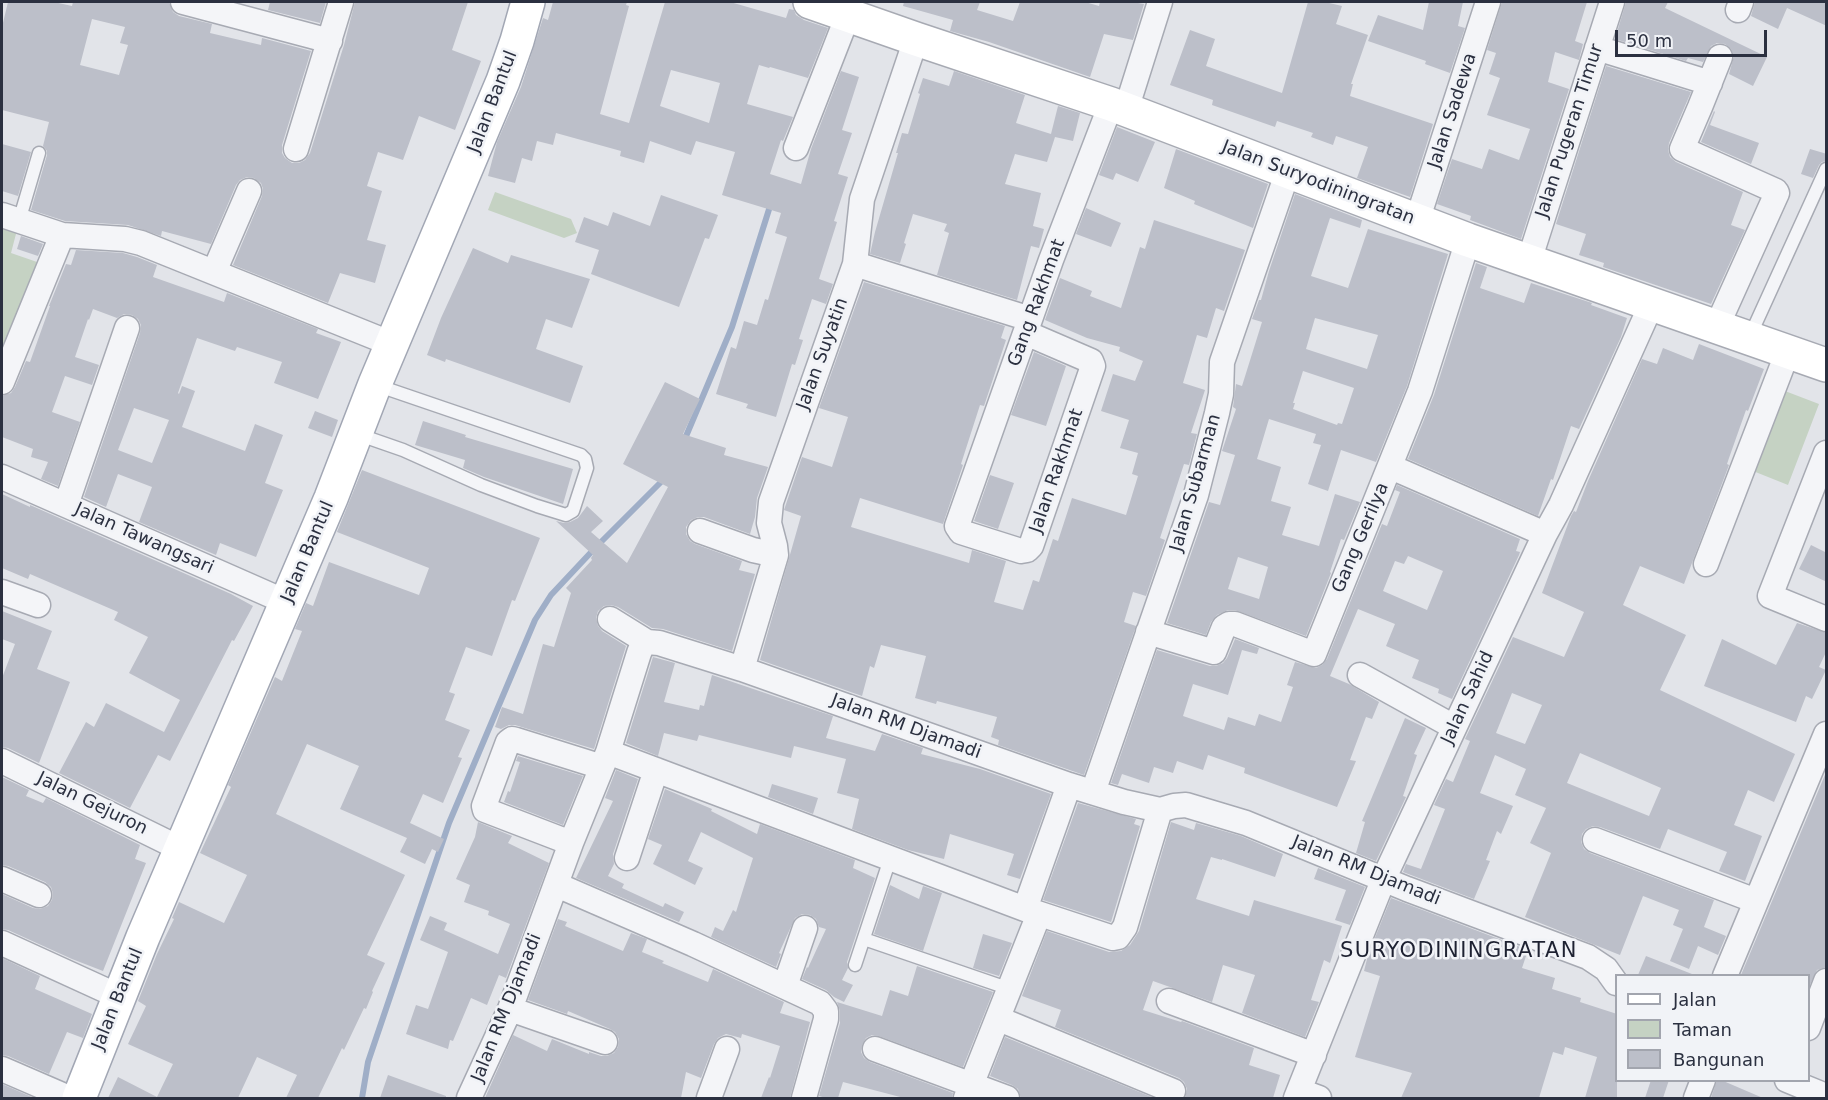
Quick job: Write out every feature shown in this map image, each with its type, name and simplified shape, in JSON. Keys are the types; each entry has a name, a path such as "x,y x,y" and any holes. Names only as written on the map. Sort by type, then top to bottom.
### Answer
{"main road":[{"name":"Jalan Bantul","path":"79,1098 118,996 331,498 375,384 503,81 528,2"},
{"name":"Jalan Suryodiningratan","path":"810,2 1119,107 1468,240 1827,365"}],"street":[{"path":"183,2 330,41"},
{"path":"296,149 341,2"},
{"name":"Gang Rakhmat","path":"964,502 1051,260 1119,107 1160,2"},
{"name":"Jalan Sadewa","path":"1418,221 1488,2"},
{"name":"Jalan Pugeran Timur","path":"1529,261 1612,2"},
{"path":"796,148 848,15"},
{"name":"Jalan Suyatin","path":"742,669 776,555 769,523 771,502 855,264 862,199 916,39"},
{"path":"1597,48 1710,83"},
{"path":"1717,326 1778,193 1682,148 1720,57"},
{"name":"Jalan Subarman","path":"1093,792 1198,485 1221,394 1222,362 1288,171"},
{"path":"214,272 249,190"},
{"path":"10,218 62,235 134,241 392,344"},
{"path":"2,381 62,235"},
{"name":"Gang Gerilya","path":"1148,632 1214,652 1224,627 1235,624 1314,654 1420,391 1468,240"},
{"path":"855,264 1028,326"},
{"name":"Jalan Sahid","path":"1305,1096 1314,1055 1384,878 1545,534 1561,505 1652,303"},
{"name":"Jalan Rakhmat","path":"964,502 957,526 960,532 1021,551 1031,546 1093,366 1091,361 1028,326"},
{"path":"66,505 128,328"},
{"path":"1706,564 1788,351"},
{"path":"1827,453 1770,596 1827,619"},
{"path":"1391,467 1545,534"},
{"name":"Jalan Tawangsari","path":"2,477 286,602"},
{"path":"700,531 744,547 776,555"},
{"path":"2,592 38,605"},
{"path":"610,619 647,642"},
{"name":"Jalan RM Djamadi","path":"470,1098 510,1009 571,843 605,760 639,653 647,642 659,643 742,669 1069,785 1160,810 1186,805 1246,822 1588,957 1606,969 1615,980"},
{"path":"1360,675 1454,727"},
{"path":"1725,974 1827,734"},
{"path":"571,843 485,810 484,806 508,741 512,739 656,770 1032,912 1107,937 1118,938 1129,915 1160,810"},
{"name":"Jalan Gejuron","path":"2,761 182,849"},
{"path":"627,858 656,770"},
{"path":"969,1092 1010,989 1069,785"},
{"path":"1595,840 1756,901"},
{"path":"2,879 39,895"},
{"path":"556,885 820,1003 826,1011 826,1019 804,1098"},
{"path":"785,986 805,928"},
{"path":"2,943 118,996"},
{"path":"1810,1025 1827,981"},
{"path":"1169,1001 1314,1055"},
{"path":"510,1009 605,1042"},
{"path":"999,1019 1173,1091"},
{"path":"709,1098 727,1049"},
{"path":"875,1049 969,1092 1007,1098"},
{"path":"2,1068 69,1098"},
{"path":"1695,1098 1702,1082"},
{"path":"1791,1082 1827,1096"}],"lane":[{"path":"10,218 39,153"},
{"path":"1750,338 1827,169"},
{"path":"356,434 403,450 481,485 537,506 566,515 573,511 587,468 585,459 581,455 375,384"},
{"path":"855,965 890,859"},
{"path":"864,939 1010,989"}],"green space":[{"path":"495,192 571,219 577,233 564,238 488,210"},
{"path":"2,225 17,230 11,253 37,262 7,345 2,343"},
{"path":"1785,391 1819,404 1788,485 1753,471"}],"building":[{"path":"8,2 54,2 72,6 73,2 169,2 173,12 179,16 212,24 210,33 261,45 262,38 311,51 282,145 282,153 292,163 305,160 310,153 355,2 468,2 452,50 481,61 455,130 419,116 403,160 378,152 367,186 382,191 367,240 386,245 375,283 340,273 328,303 233,265 262,196 261,183 254,178 247,177 236,185 211,244 162,231 161,236 128,225 65,221 31,210 47,155 43,146 49,122 2,110 2,27","holes":["92,19 125,27 120,43 128,45 119,75 80,65"]},
{"path":"270,2 326,2 320,23 268,10"},
{"path":"553,2 627,2 626,5 629,6 600,114 629,123 665,2 730,2 786,18 789,9 794,10 796,15 804,20 828,28 808,78 759,65 747,104 793,117 783,141 781,140 770,174 801,184 811,149 841,71 859,77 842,130 852,133 838,174 848,177 819,279 833,284 826,304 812,299 799,339 803,340 795,365 792,364 776,417 746,408 748,404 716,394 731,347 736,349 744,321 757,325 765,299 768,300 787,237 775,233 781,213 722,195 735,152 696,141 691,155 650,141 644,163 620,156 621,151 556,133 553,145 537,141 532,161 522,158 515,183 488,176 497,142 521,87 543,18 548,20","holes":["671,70 720,83 709,123 660,106"]},
{"path":"904,2 980,2 977,10 1013,21 1020,2 1085,2 1099,6 1100,2 1144,4 1133,40 1104,34 1090,77 950,31 953,20 903,6"},
{"path":"1308,2 1325,2 1342,6 1336,24 1368,35 1351,84 1353,84 1350,96 1433,124 1410,197 1357,178 1368,147 1336,136 1333,145 1311,137 1313,133 1277,121 1275,127 1212,105 1213,100 1170,85 1190,30 1215,39 1206,66 1282,93"},
{"path":"1429,2 1463,2 1458,26 1465,28 1450,73 1425,64 1426,61 1368,41 1378,15 1423,30"},
{"path":"1502,2 1587,2 1575,41 1583,44 1579,60 1555,52 1548,82 1569,89 1521,239 1470,220 1471,216 1437,204 1452,159 1482,169 1489,149 1519,160 1530,129 1487,115 1500,78 1489,74 1496,53 1487,50"},
{"path":"1626,2 1668,2 1665,8 1767,57 1753,86 1729,74 1734,56 1725,44 1717,43 1711,46 1703,62 1688,58 1686,61 1615,39"},
{"path":"1755,2 1827,2 1827,26 1787,8 1778,29 1751,16"},
{"path":"1606,66 1691,92 1669,143 1670,157 1676,162 1743,192 1731,225 1745,230 1711,304 1603,267 1604,263 1579,255 1586,234 1556,224"},
{"path":"954,71 1025,95 1016,123 1051,134 1058,106 1080,113 1073,141 1055,137 1047,162 1015,154 1005,184 1041,193 1033,226 1044,229 1039,248 1031,246 1017,300 937,275 949,233 944,231 947,224 913,214 900,263 870,254 902,133 908,134 923,78 949,86"},
{"path":"1714,111 1710,125 1759,143 1751,164 1701,142"},
{"path":"1117,127 1155,142 1138,182 1116,173 1113,180 1099,175"},
{"path":"2,144 31,152 18,196 2,191"},
{"path":"1176,149 1268,184 1253,228 1194,204 1195,201 1164,188"},
{"path":"1810,149 1827,154 1827,161 1819,165 1813,178 1801,174"},
{"path":"1295,194 1362,220 1360,228 1330,218 1311,276 1348,288 1368,229 1448,254 1407,386 1376,462 1341,450 1328,491 1308,484 1321,445 1313,443 1316,434 1269,419 1257,459 1281,467 1271,501 1291,507 1282,535 1319,546 1335,494 1360,502 1344,540 1341,539 1331,573 1306,636 1235,610 1228,610 1217,615 1211,622 1206,635 1167,623 1209,502 1220,505 1235,455 1222,451 1236,409 1233,407 1236,384 1242,386 1262,322 1252,319 1259,300 1261,300","holes":["1315,318 1378,335 1367,369 1306,349","1303,371 1354,388 1342,424 1337,425 1293,409 1295,403 1293,403","1238,557 1268,567 1259,599 1228,589"]},
{"path":"661,195 718,215 709,239 705,238 679,307 591,274 599,250 575,242 584,217 608,226 613,212 650,226"},
{"path":"1086,208 1121,223 1111,247 1076,234"},
{"path":"1154,220 1245,250 1224,311 1216,308 1207,338 1197,335 1183,383 1205,390 1191,433 1197,434 1189,465 1184,464 1160,538 1165,540 1146,596 1133,592 1124,622 1136,626 1084,775 998,745 999,740 991,737 997,717 937,701 936,704 915,698 926,656 881,645 874,668 870,666 862,696 760,660 801,516 784,510 802,457 832,467 848,417 819,408 864,282 1005,326 1001,338 1006,340 984,406 980,405 943,524 860,498 851,527 969,563 972,550 1006,561 994,602 1023,610 1033,580 1039,582 1053,539 1058,541 1072,498 1126,515 1138,476 1132,474 1138,453 1120,448 1129,420 1101,411 1113,374 1135,381 1143,361 1119,351 1120,347 1087,338 1045,320 1060,278 1092,291 1090,296 1121,308 1140,247 1145,249"},
{"path":"21,236 43,244 38,256 17,249"},
{"path":"473,248 508,263 511,255 590,279 572,328 546,319 536,349 583,366 570,403 446,359 445,362 427,355"},
{"path":"76,250 123,253 157,265 153,277 224,302 227,293 318,329 316,333 341,342 318,399 274,383 282,362 237,347 235,351 197,338 178,393 182,386 195,391 182,427 245,451 255,424 283,435 265,483 283,490 256,557 220,543 216,555 139,522 152,487 118,474 106,507 84,497 140,333 141,325 132,315 124,314 117,318 93,309 88,319 75,357 99,365 92,385 65,376 52,412 80,422 58,486 41,479 48,462 31,457 33,449 2,437 2,396 11,393 26,361 30,362 66,264 71,265","holes":["134,408 169,420 152,463 118,450"]},
{"path":"1476,263 1487,267 1480,288 1524,303 1531,283 1592,303 1591,305 1627,318 1621,337 1579,429 1571,426 1538,516 1408,459 1434,395"},
{"path":"1699,344 1764,369 1748,411 1746,410 1727,464 1729,465 1684,584 1640,566 1623,605 1686,635 1660,690 1795,754 1774,802 1748,790 1734,825 1762,836 1745,881 1719,871 1727,852 1668,829 1660,849 1593,826 1582,834 1581,842 1584,849 1590,853 1714,900 1704,927 1726,936 1718,955 1698,946 1689,969 1670,961 1683,929 1673,925 1679,910 1643,896 1620,955 1525,917 1551,853 1530,843 1546,808 1515,795 1526,769 1495,755 1480,793 1513,806 1501,834 1497,831 1486,860 1490,861 1474,899 1403,872 1406,864 1421,869 1445,809 1434,805 1446,779 1453,782 1470,741 1465,739 1513,637 1564,657 1584,612 1542,593 1571,516 1574,511 1576,512 1642,359 1657,364 1663,348 1693,360","holes":["1512,693 1542,705 1525,744 1496,733","1580,753 1661,788 1649,816 1567,783"]},
{"path":"1034,352 1066,366 1046,426 1011,415"},
{"path":"665,382 700,399 683,434 726,448 724,455 768,467 757,498 750,534 704,517 691,520 686,527 686,534 690,541 742,561 739,570 755,574 732,651 663,629 652,628 618,607 604,606 598,611 596,618 598,626 626,646 594,749 515,725 501,729 495,727 502,707 523,714 543,644 554,647 571,593 566,588 592,560 593,555 556,521 570,522 578,518 587,506 603,521 591,532 627,563 668,487 623,464"},
{"path":"315,411 338,420 332,437 308,428"},
{"path":"423,421 466,435 465,437 573,469 563,504 463,468 465,460 415,445"},
{"path":"362,470 540,538 515,601 512,600 492,656 466,647 449,692 455,694 445,720 470,730 458,757 462,758 443,803 423,794 410,823 444,839 438,852 432,849 425,864 400,852 407,838 340,809 359,766 307,744 276,814 405,875 367,955 385,963 366,1009 364,1008 344,1050 342,1048 318,1098 286,1098 297,1075 257,1057 238,1098 108,1098 118,1077 157,1097 173,1064 128,1044 146,1006 138,1001 174,919 172,918 179,902 224,923 247,875 200,853 231,787 228,785 275,677 282,681 302,631 295,629 306,603 313,606 329,562 419,595 429,568 337,532"},
{"path":"990,475 1014,483 998,529 974,521"},
{"path":"1397,485 1520,539 1516,551 1520,552 1519,555 1452,699 1438,693 1439,689 1412,678 1419,660 1386,646 1395,624 1358,609 1330,676 1349,684 1379,702 1372,719 1366,717 1350,760 1356,761 1337,807 1244,773 1245,768 1208,755 1203,770 1177,761 1173,773 1154,767 1149,783 1122,774 1118,785 1111,783 1157,650 1216,666 1227,658 1235,639 1259,648 1257,654 1242,650 1228,695 1193,684 1183,716 1224,730 1228,717 1255,726 1259,714 1281,722 1293,687 1287,685 1295,662 1316,668 1327,659 1382,524 1387,526 1400,492 1395,490","holes":["1408,556 1443,571 1427,610 1383,591 1395,561 1404,564"]},
{"path":"2,494 231,594 253,606 234,641 232,640 170,761 158,755 130,808 59,773 86,722 94,727 106,703 164,732 180,700 129,673 148,637 114,620 118,612 30,574 28,579 2,568"},
{"path":"1811,545 1827,553 1827,582 1799,569"},
{"path":"2,611 52,631 37,669 70,682 39,763 2,747 2,678 15,644 2,639"},
{"path":"1797,623 1827,633 1827,650 1819,667 1826,670 1812,699 1806,696 1796,722 1704,686 1722,639 1776,665"},
{"path":"653,657 675,663 664,702 699,710 700,705 704,706 712,675 833,716 826,738 875,751 882,734 923,748 921,754 980,769 1051,794 1020,879 1007,875 1014,854 950,834 944,859 908,850 852,829 859,799 837,793 846,759 794,746 791,758 699,735 697,741 664,733 658,756 626,743"},
{"path":"1405,718 1426,728 1414,754 1417,755 1403,796 1406,797 1376,861 1356,853 1365,822 1362,821"},
{"path":"518,756 583,776 563,825 504,802 508,791 510,792 520,762 516,761"},
{"path":"616,770 638,779 613,854 614,864 608,876 624,884 622,888 663,907 665,903 684,912 679,922 576,878 613,801 605,798"},
{"path":"1827,770 1826,967 1817,970 1810,985 1810,974 1741,974"},
{"path":"2,777 29,790 26,796 43,803 46,798 140,845 135,859 146,863 103,971 2,929 2,894 40,909 48,906 53,894 51,887 45,882 2,865"},
{"path":"772,784 818,798 813,814 768,797"},
{"path":"665,789 712,809 711,811 757,834 760,824 855,860 853,868 875,878 847,962 848,968 842,980 853,985 844,1002 826,990 802,979 826,929 819,927 816,919 810,915 802,914 795,918 779,953 781,954 776,967 711,937 715,927 723,931 733,910 736,912 753,858 701,832 688,861 703,868 695,885 653,864 662,845 648,839"},
{"path":"1078,803 1136,819 1134,824 1140,826 1111,922 1043,900"},
{"path":"478,822 512,836 508,843 549,863 506,978 499,975 487,1005 471,998 453,1041 450,1040 448,1049 406,1034 416,1005 428,1009 448,952 420,940 430,916 447,923 444,930 498,954 510,924 488,915 489,911 464,902 470,885 456,879 475,837"},
{"path":"1171,822 1194,830 1196,823 1241,836 1283,854 1275,877 1211,857 1196,899 1249,916 1254,900 1342,926 1330,963 1324,960 1311,1000 1319,1002 1305,1037 1242,1013 1255,975 1223,965 1212,1002 1153,981 1143,1010 1182,1021 1254,1048 1249,1065 1280,1075 1273,1098 1185,1098 1187,1089 1179,1078 1055,1027 1061,1010 1022,996 1047,931 1109,952 1121,951 1130,945 1139,931"},
{"path":"1318,868 1365,887 1350,925 1335,920 1346,890 1314,879"},
{"path":"890,885 919,899 923,886 942,893 923,951 874,934"},
{"path":"1391,898 1528,950 1522,968 1555,978 1552,989 1581,998 1580,1002 1615,1013 1617,1098 1585,1098 1597,1057 1565,1047 1563,1055 1553,1052 1539,1098 1401,1098 1412,1073 1355,1057 1380,976 1364,971"},
{"path":"558,919 567,922 565,926 623,951 631,933 647,939 642,952 664,961 662,963 708,982 713,969 784,1002 780,1013 810,1022 790,1098 761,1098 780,1046 742,1034 741,1038 726,1034 718,1038 714,1044 701,1078 686,1072 681,1098 485,1098 513,1035 547,1051 552,1039 589,1054 589,1052 601,1056 614,1053 618,1047 619,1039 610,1029 568,1011 567,1014 528,1000"},
{"path":"983,934 1012,943 999,976 973,968"},
{"path":"1646,956 1692,974 1638,974"},
{"path":"2,958 40,976 35,989 92,1014 83,1038 67,1032 49,1074 2,1055"},
{"path":"917,966 993,992 963,1067 879,1036 872,1035 866,1038 861,1052 870,1062 953,1093 952,1098 904,1098 843,1082 838,1098 819,1096 840,1023 837,1002 882,1016 890,990 908,996"},
{"path":"1005,1037 1154,1098 1021,1098 1018,1089 990,1076"},
{"path":"388,1075 446,1096 446,1098 380,1098"},
{"path":"1650,1082 1668,1082 1663,1098 1645,1098"},
{"path":"1716,1082 1726,1082 1763,1098 1711,1098"},
{"path":"2,1084 34,1098 2,1098"}],"waterway":[{"path":"684,441 732,327 771,203"},
{"path":"362,1098 368,1062 449,823 535,620 551,595 666,477"}],"district":[{"name":"SURYODININGRATAN","path":"1459,952"}]}
